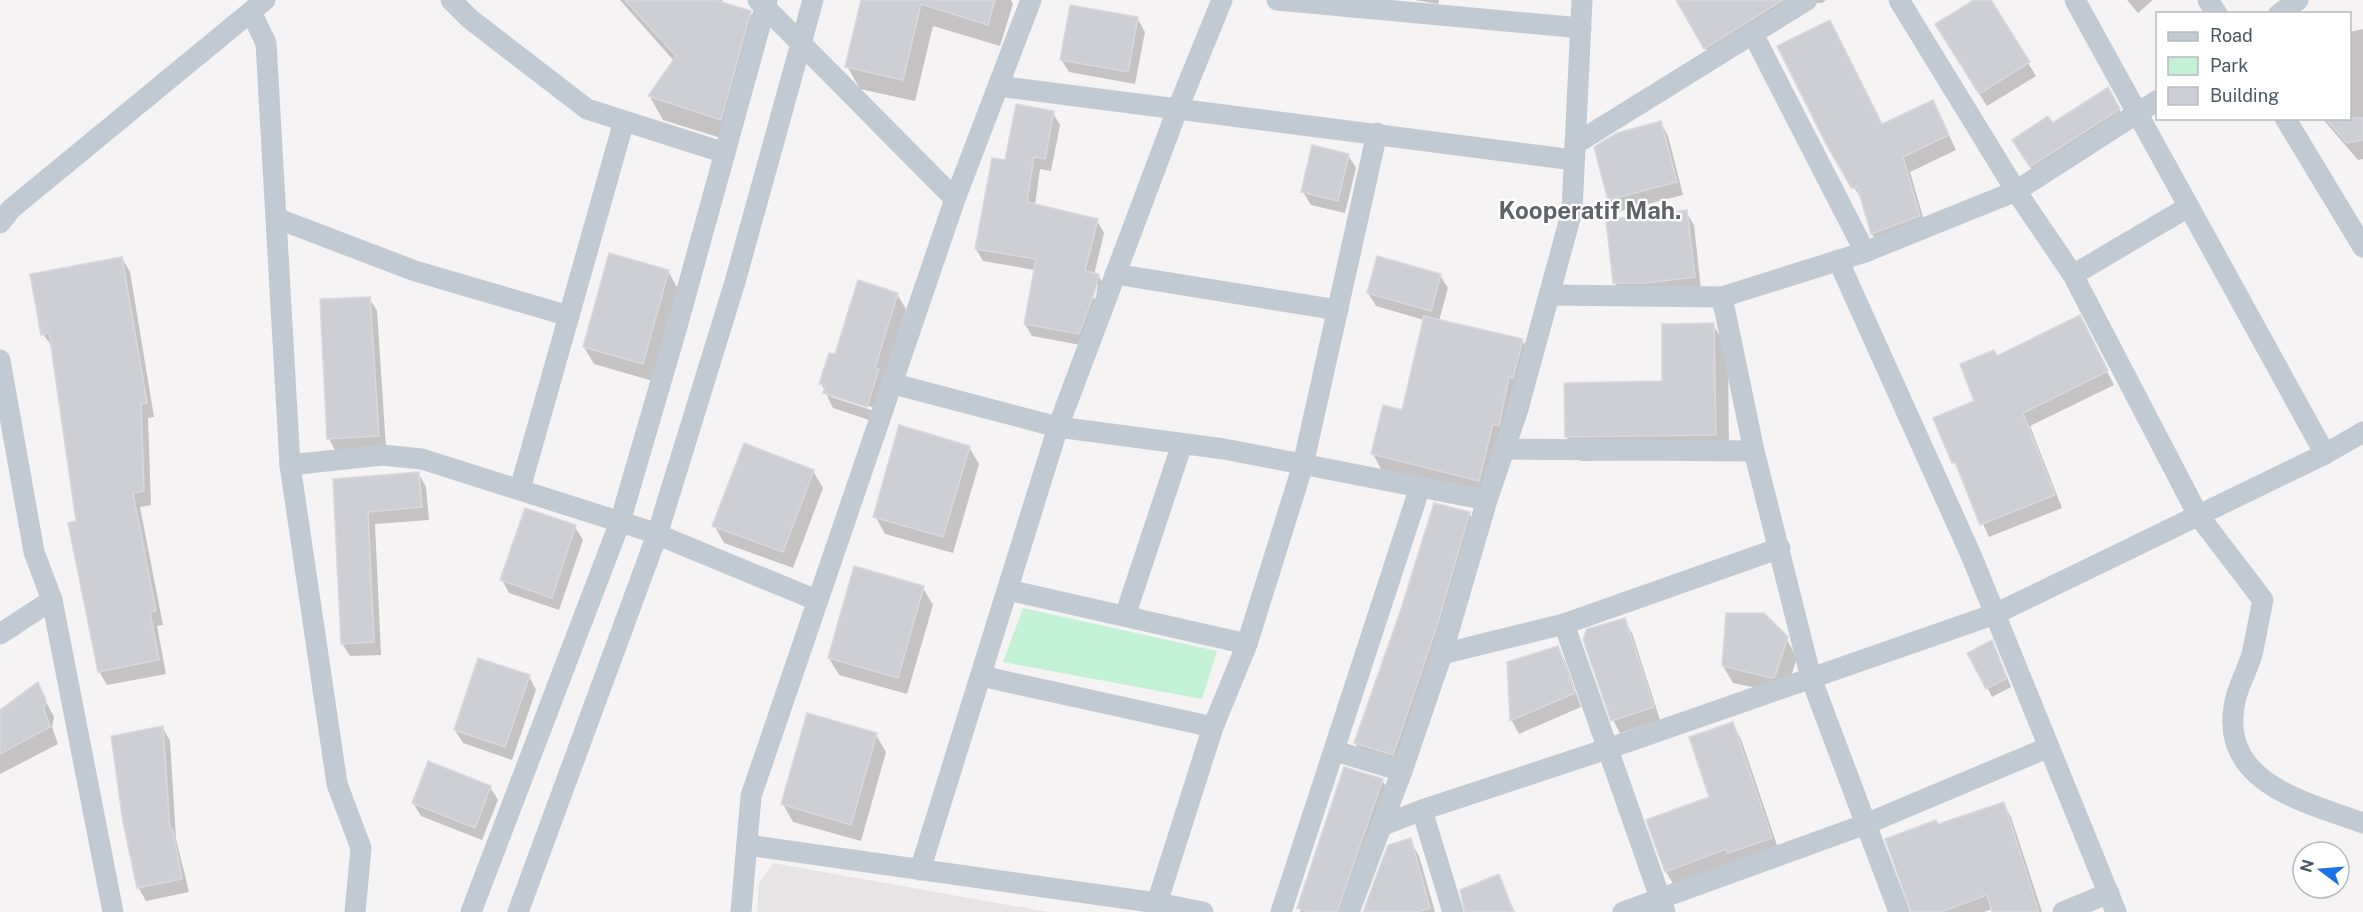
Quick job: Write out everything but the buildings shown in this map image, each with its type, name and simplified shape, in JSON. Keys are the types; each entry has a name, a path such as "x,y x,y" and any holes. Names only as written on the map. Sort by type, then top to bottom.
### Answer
{"street":[{"path":"451,0 470,19 587,109 725,153"},
{"path":"518,912 657,535 735,282 813,0"},
{"path":"741,912 751,796 816,600 894,384 955,199 1031,0"},
{"path":"920,870 1058,427 1178,108 1222,0"},
{"path":"1276,0 1581,28"},
{"path":"1349,912 1402,771 1442,654 1572,211 1582,0"},
{"path":"998,86 1377,133 1575,152 1807,0"},
{"path":"1899,0 2016,191 2073,275 2198,515 2263,600 2252,656 2234,705 2232,737 2244,762 2284,794 2363,823"},
{"path":"2075,0 2325,454"},
{"path":"2282,12 2298,0"},
{"path":"763,2 802,45 955,199"},
{"path":"471,912 620,522 725,153 763,2"},
{"path":"0,222 11,209 258,6 266,43 290,465 337,784 361,848 355,912"},
{"path":"1753,34 1865,252"},
{"path":"1549,295 1722,297 1865,252 2016,191 2156,101"},
{"path":"2286,120 2363,246"},
{"path":"520,489 624,121"},
{"path":"1157,903 1213,727 1247,644 1303,465 1377,133"},
{"path":"2073,275 2188,207"},
{"path":"276,218 415,271 569,316"},
{"path":"1838,260 1995,614 2113,903 2063,912"},
{"path":"1115,274 1338,310"},
{"path":"1722,297 1754,451 1811,678 1899,912"},
{"path":"0,360 34,552 52,600 113,912"},
{"path":"894,384 1058,427 1182,444 1487,500"},
{"path":"1381,826 1995,614 2325,454 2363,432"},
{"path":"1125,616 1182,444"},
{"path":"1504,449 1754,451"},
{"path":"290,465 382,455 422,459 657,535 816,600"},
{"path":"1281,912 1420,487"},
{"path":"1442,654 1564,624 1780,548"},
{"path":"1008,590 1247,644"},
{"path":"0,634 52,600"},
{"path":"1564,624 1610,748 1663,906"},
{"path":"981,676 1213,727"},
{"path":"1623,912 1663,906 2049,747"},
{"path":"1335,751 1402,771"},
{"path":"1422,810 1453,912"},
{"path":"747,845 1157,903 1203,912"}],"shaded area":[{"path":"773,863 1048,912 757,912 759,883"}],"green space":[{"path":"1023,608 1217,651 1202,699 1003,662"}],"district":[{"name":"Kooperatif Mah.","path":"1590,210"}]}
